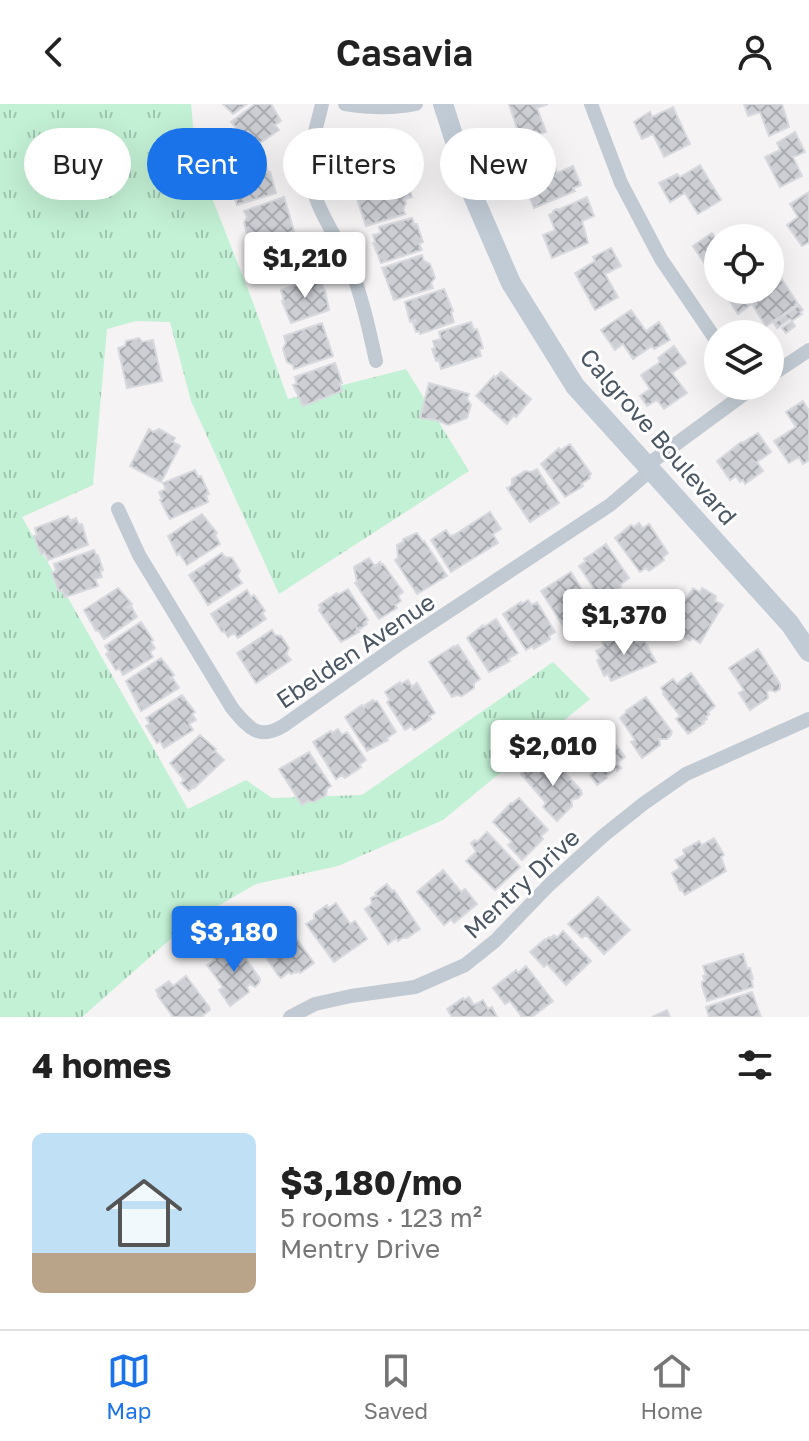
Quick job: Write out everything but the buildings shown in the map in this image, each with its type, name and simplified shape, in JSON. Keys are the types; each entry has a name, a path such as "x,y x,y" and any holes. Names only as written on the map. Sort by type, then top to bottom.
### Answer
{"street":[{"path":"322,104 311,148 310,173 317,199 349,265 363,305 376,361"},
{"path":"345,104 397,108 416,104"},
{"name":"Calgrove Boulevard","path":"443,104 471,191 511,283 575,386 790,624 809,652"},
{"path":"591,104 621,183 661,259 704,322"},
{"path":"784,367 809,350"},
{"name":"Ebelden Avenue","path":"118,509 139,555 232,708 254,731 275,731 398,645 610,505 649,468 734,400"},
{"name":"Mentry Drive","path":"290,1017 315,1004 415,987 465,965 495,941 549,885 603,836 643,804 686,774 809,719"}],"green space":[{"path":"0,104 191,104 193,128 147,128 147,200 213,200 288,399 406,369 469,471 279,594 191,401 170,322 136,321 107,329 93,485 22,517 188,809 246,780 272,798 362,795 553,662 590,699 443,820 338,866 256,884 190,922 82,1017 0,1017"}]}
